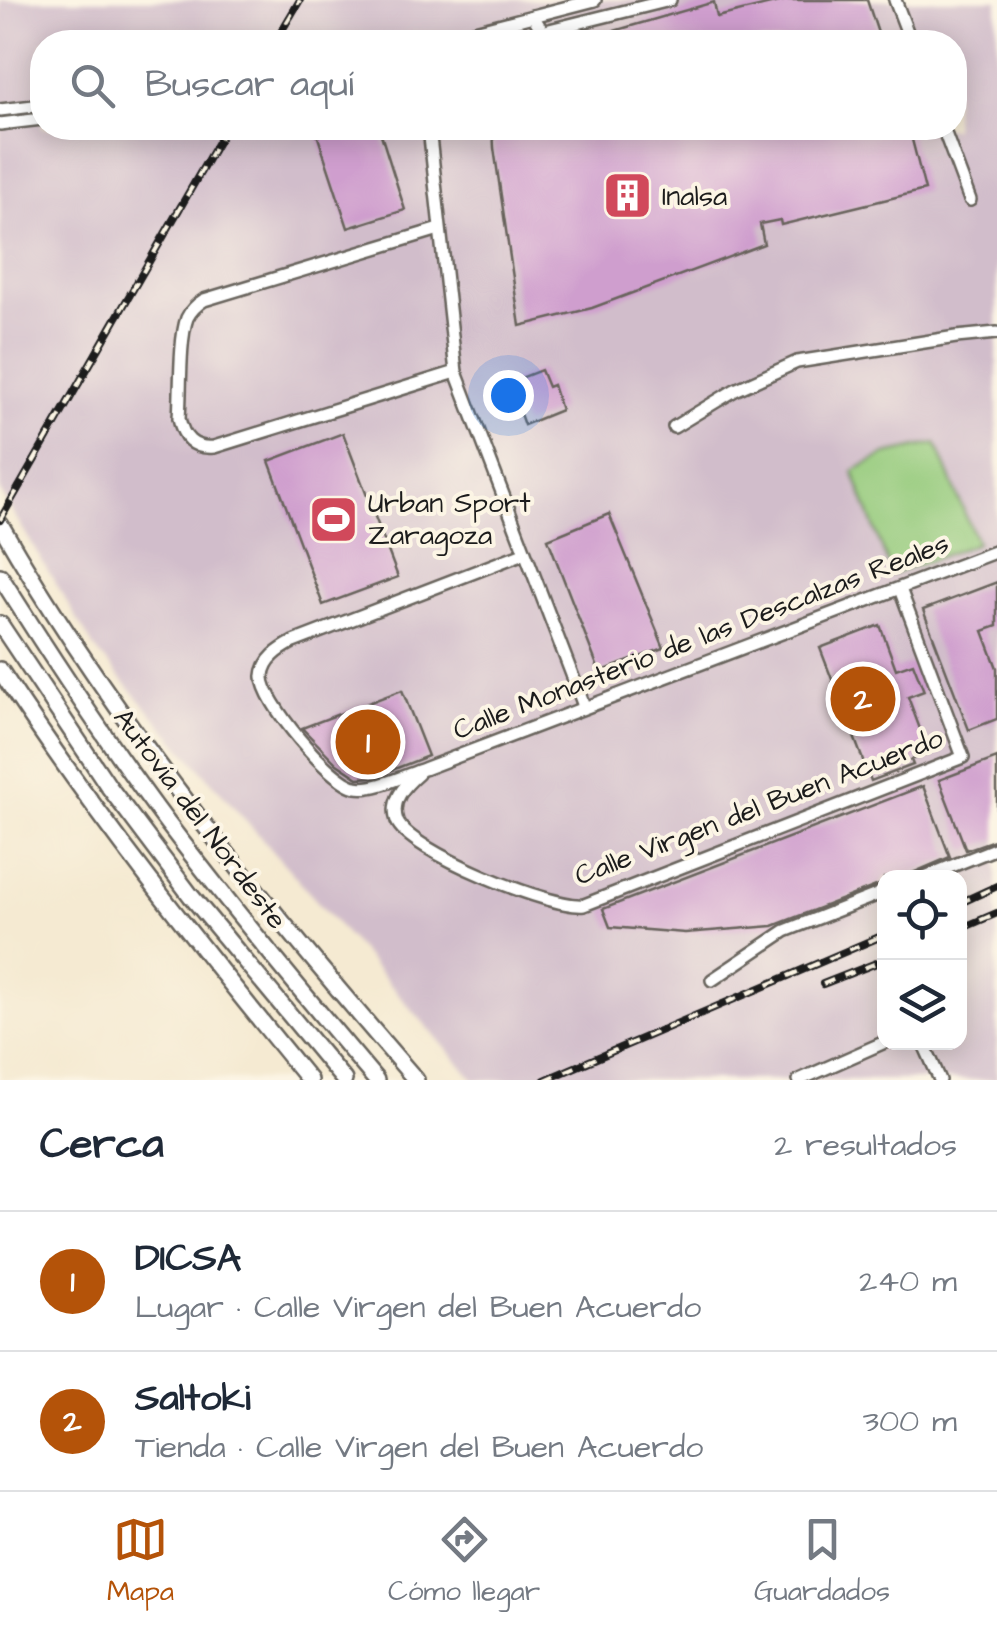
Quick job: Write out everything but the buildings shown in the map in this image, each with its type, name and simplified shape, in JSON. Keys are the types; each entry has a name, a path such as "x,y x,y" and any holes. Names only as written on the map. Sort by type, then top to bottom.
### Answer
{"highway":[{"path":"0,524 42,596 200,821 416,1080"},
{"name":"Autovía del Nordeste","path":"0,576 62,674 166,822 376,1080"},
{"name":"Autovía del Nordeste","path":"0,624 109,787 191,896 344,1080"},
{"path":"0,670 152,882 309,1080"}],"street":[{"path":"479,30 595,0"},
{"path":"570,30 670,0"},
{"path":"895,0 906,30"},
{"path":"533,16 539,30"},
{"path":"0,110 30,106"},
{"path":"0,124 30,120"},
{"path":"430,140 456,372 584,706"},
{"path":"948,140 970,200"},
{"path":"439,230 194,306 184,332 179,418 182,430 194,445 214,448 456,372"},
{"path":"674,426 734,390 798,362 997,333"},
{"name":"Calle Monasterio de las Descalzas Reales","path":"424,769 997,551"},
{"path":"424,769 370,787 352,787 340,781 290,727 264,686 265,667 270,658 293,642 524,553"},
{"name":"Calle Virgen del Buen Acuerdo","path":"424,769 404,788 396,804 397,821 406,834 430,850 510,886 565,905 584,905 963,757 900,589"},
{"path":"942,870 997,848"},
{"path":"712,980 786,931 877,895"},
{"path":"799,1080 877,1046"},
{"path":"927,1050 940,1080"}],"shaded area":[{"path":"0,0 997,0 997,1080 474,1080 95,649 0,491"}],"green space":[{"path":"936,443 977,543 892,575 853,471 886,454"}],"railway":[{"path":"282,30 300,0"},
{"path":"0,520 219,140"},
{"path":"967,900 997,886"},
{"path":"967,926 997,913"},
{"path":"545,1080 877,938"},
{"path":"823,984 877,963"}],"place":[{"name":"Inalsa","path":"627,196"},
{"name":"Urban Sport Zaragoza","path":"333,519"},
{"name":"Saltoki","path":"863,699"},
{"name":"DICSA","path":"368,742"}]}
